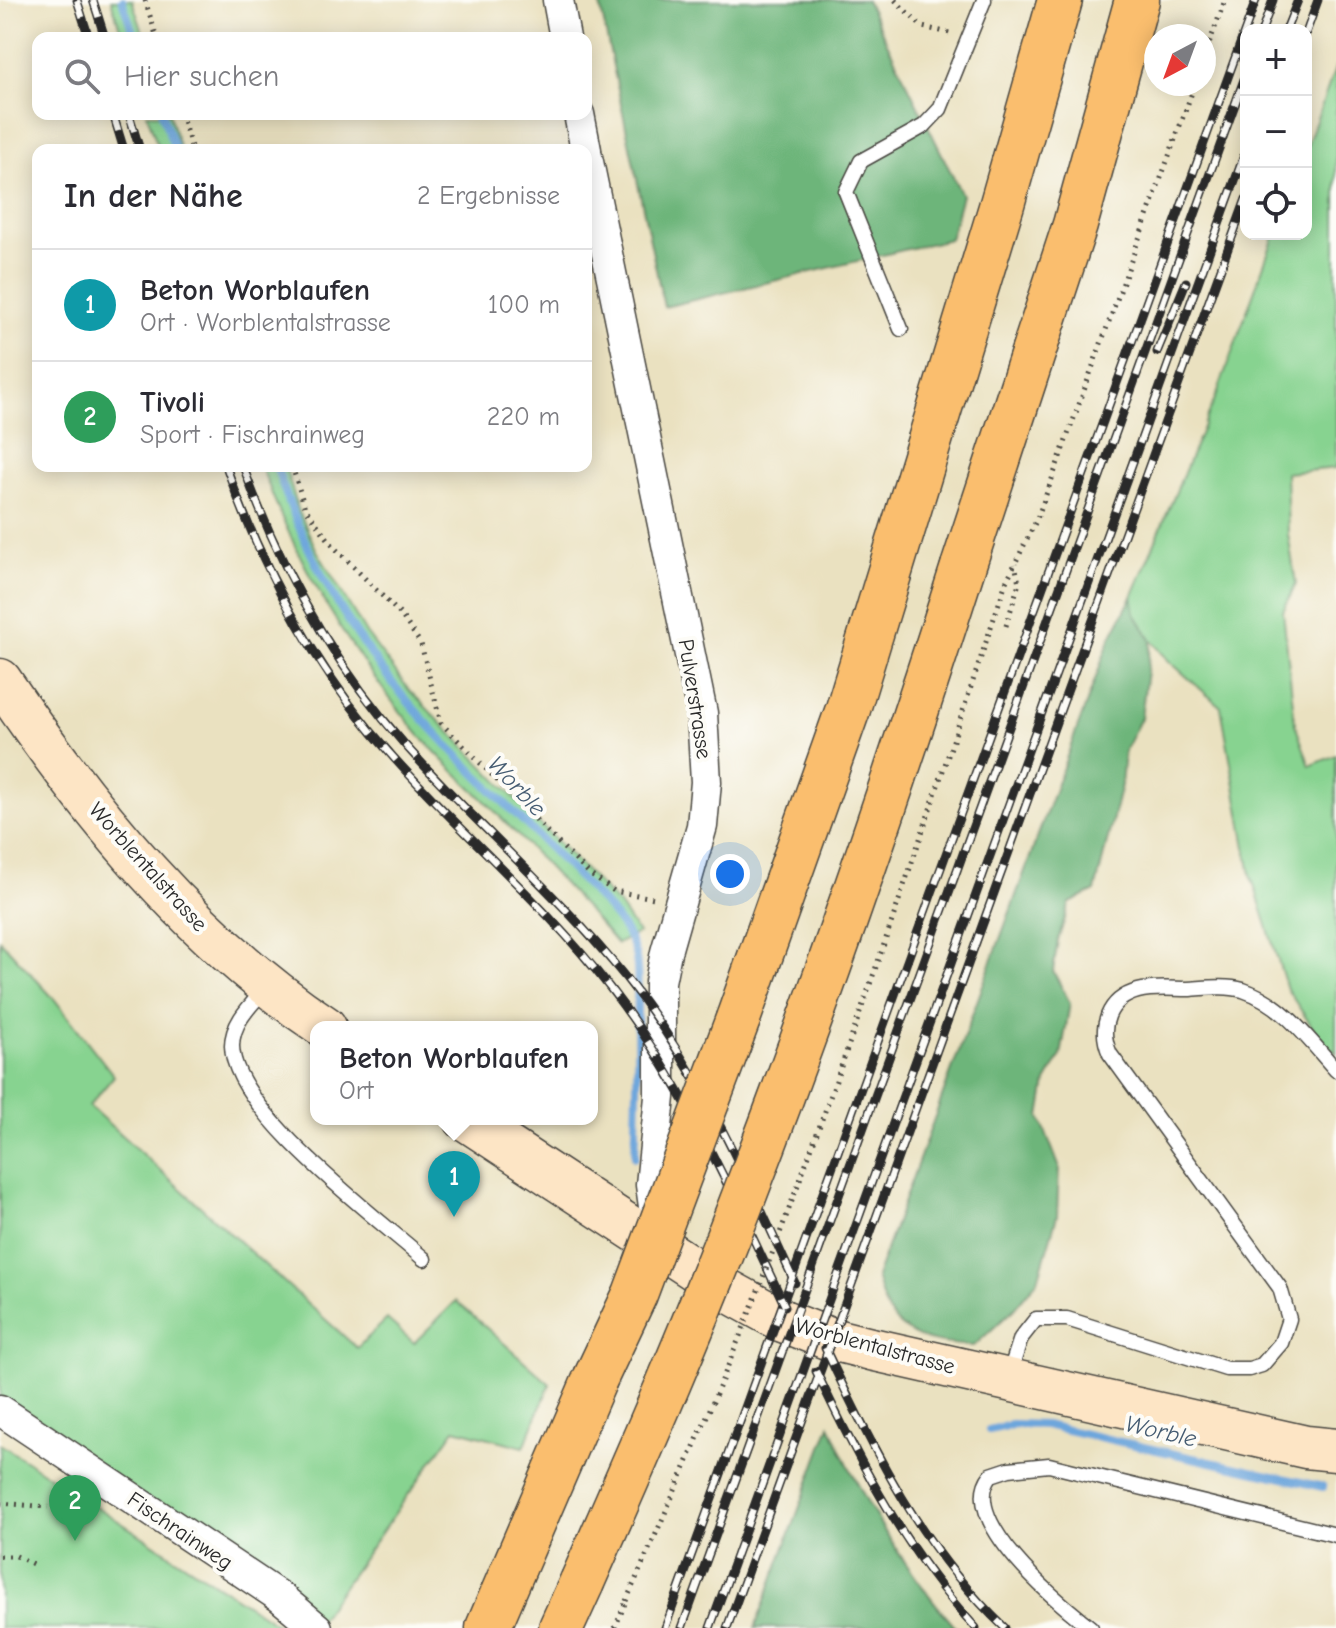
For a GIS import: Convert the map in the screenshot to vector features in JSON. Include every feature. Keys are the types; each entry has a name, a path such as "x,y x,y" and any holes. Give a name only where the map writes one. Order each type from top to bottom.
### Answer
{"highway":[{"path":"488,1628 635,1294 684,1168 848,709 1002,204 1060,0"},
{"path":"561,1628 693,1323 756,1165 912,729 1075,225 1137,0"}],"main road":[{"name":"Worblentalstrasse","path":"0,680 69,778 172,898 268,986 317,1021"},
{"name":"Worblentalstrasse","path":"474,1125 723,1288 783,1321 827,1338 1306,1447 1336,1450"}],"street":[{"path":"558,0 564,32"},
{"name":"Pulverstrasse","path":"580,120 585,144"},
{"name":"Pulverstrasse","path":"592,218 702,713 706,782 702,826 660,982 660,1097 651,1185 660,1249"},
{"name":"Fischrainweg","path":"0,1410 280,1597 315,1628"}],"lane":[{"path":"901,329 846,192 861,161 924,126 940,109 984,0"},
{"path":"268,986 243,1015 235,1030 232,1047 239,1071 276,1126 424,1259"},
{"path":"1007,1379 1021,1338 1036,1319 1067,1319 1226,1369 1249,1369 1262,1365 1281,1343 1289,1319 1280,1288 1110,1054 1103,1039 1104,1028 1118,1003 1141,990 1224,987 1243,990 1285,1015 1336,1070"},
{"path":"1091,1628 1028,1572 992,1527 987,1516 984,1490 991,1475 1009,1469 1049,1465 1336,1535"}],"path":[{"path":"145,0 155,32"},
{"path":"895,0 922,27 971,36"},
{"path":"1216,25 1225,0"},
{"path":"615,1628 712,1404 790,1205 900,898 1006,582 1052,479 1191,96"},
{"path":"183,120 190,144"},
{"path":"294,472 305,508 335,548 401,615 421,644 441,723 589,874 614,891 682,901"},
{"path":"1006,626 1019,583 1014,564"},
{"path":"0,1503 48,1507"},
{"path":"0,1556 16,1556 33,1564"}],"green space":[{"path":"111,0 132,0 143,32 121,32"},
{"path":"599,0 866,0 962,195 950,239 664,307"},
{"path":"1336,66 1336,468 1286,473 1288,534 1296,584 1283,611 1295,724 1310,766 1336,755 1336,1053 1330,1047 1326,1048 1287,989 1251,875 1221,707 1168,660 1151,640 1135,614 1132,597 1217,394 1273,240 1312,240 1312,132"},
{"path":"149,120 171,120 178,144 157,144"},
{"path":"263,472 287,472 299,512 316,549 366,633 410,691 619,905 638,933 617,944 417,732 369,670 327,606 275,503"},
{"path":"1132,597 1135,614 1151,640 1141,718 1124,752 1121,785 1095,891 1070,903 1058,940 1053,971 1070,1003 1061,1056 1046,1082 1040,1117 1059,1166 1057,1216 1038,1280 1013,1310 974,1346 927,1340 897,1323 883,1300 876,1277 1110,639"},
{"path":"0,940 55,1000 114,1076 89,1106 357,1348 387,1319 414,1343 456,1301 550,1384 524,1447 455,1429 314,1627 0,1410"},
{"path":"830,1425 855,1479 901,1557 956,1628 755,1628"},
{"path":"0,1444 283,1628 0,1628"}],"waterway":[{"name":"Worble","path":"122,0 133,32"},
{"name":"Worble","path":"164,120 173,144"},
{"name":"Worble","path":"278,472 316,565 371,655 435,732 600,900 627,933 637,971 635,1157"},
{"name":"Worble","path":"989,1430 1016,1424 1045,1425 1323,1487"}],"railway":[{"path":"77,0 87,32"},
{"path":"93,0 103,32"},
{"path":"665,1628 1256,0"},
{"path":"1264,24 1273,0"},
{"path":"1288,24 1298,0"},
{"path":"1309,24 1318,0"},
{"path":"682,1628 1240,91"},
{"path":"115,120 122,144"},
{"path":"131,120 138,144"},
{"path":"710,1628 1240,167"},
{"path":"727,1628 1240,216"},
{"path":"1157,352 1186,282"},
{"path":"228,472 257,545 295,621 341,692 394,758 585,957 637,1025 685,1102 785,1306"},
{"path":"245,472 292,578 332,649 355,682 406,746 600,947 652,1013 720,1125 795,1283"},
{"path":"825,1348 881,1461 924,1532 975,1598 1005,1628"},
{"path":"816,1371 886,1506 928,1569 976,1628"}],"place":[{"name":"Beton Worblaufen","path":"454,1217"},
{"name":"Tivoli","path":"75,1541"}]}
